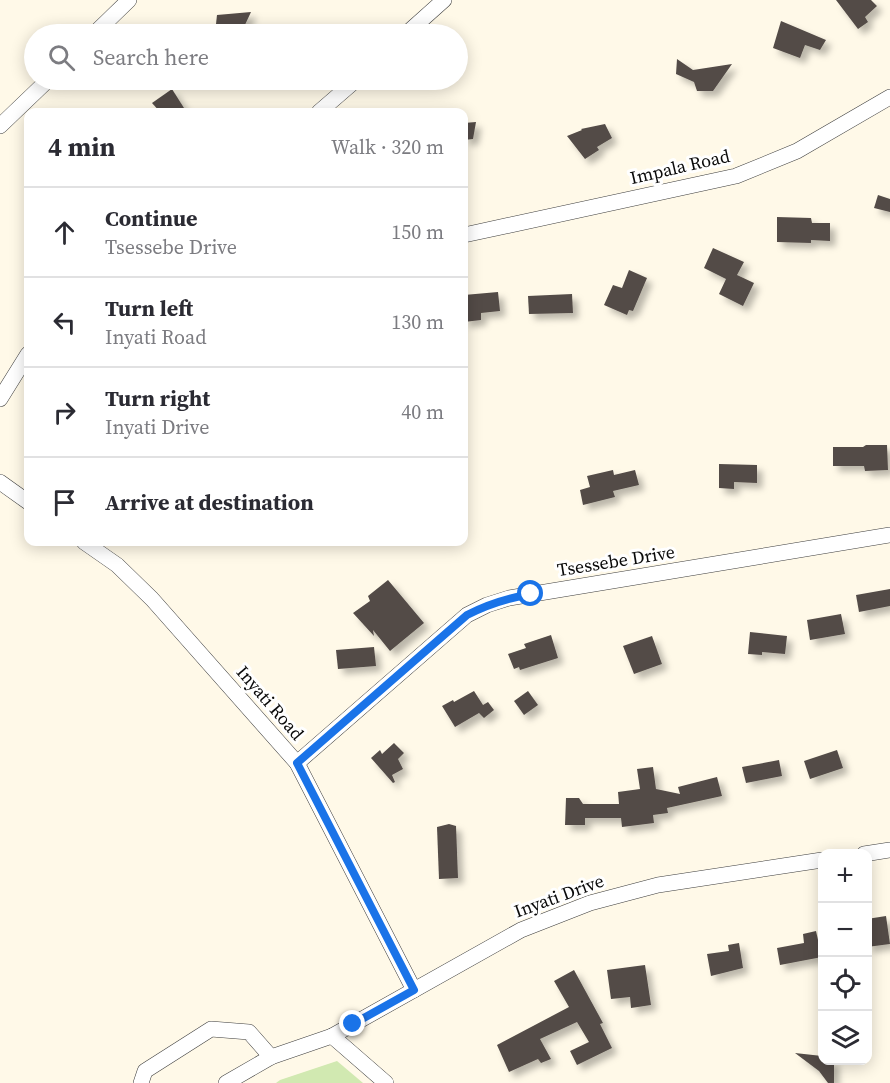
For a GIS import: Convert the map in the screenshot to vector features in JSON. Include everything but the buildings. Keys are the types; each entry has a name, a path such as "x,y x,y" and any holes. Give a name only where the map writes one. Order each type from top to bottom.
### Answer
{"street":[{"path":"104,24 129,0"},
{"path":"417,24 444,0"},
{"path":"0,126 38,90"},
{"path":"324,108 344,90"},
{"name":"Impala Road","path":"468,235 736,176 797,151 890,97"},
{"path":"0,399 24,360"},
{"path":"0,482 24,499"},
{"name":"Tsessebe Drive","path":"297,763 467,615 487,605 509,598 890,535"},
{"name":"Inyati Road","path":"90,546 117,566 152,598 297,763 414,990"},
{"path":"872,853 890,850"},
{"name":"Inyati Drive","path":"230,1082 271,1057 332,1036 521,930 590,903 657,885 818,861"},
{"path":"141,1083 145,1071 211,1029 249,1032 271,1057"},
{"path":"332,1036 386,1083"}],"green space":[{"path":"337,1061 363,1083 276,1083 280,1080"}],"route":[{"path":"353,1024 414,990 297,763 467,615 487,605 531,594"}]}
